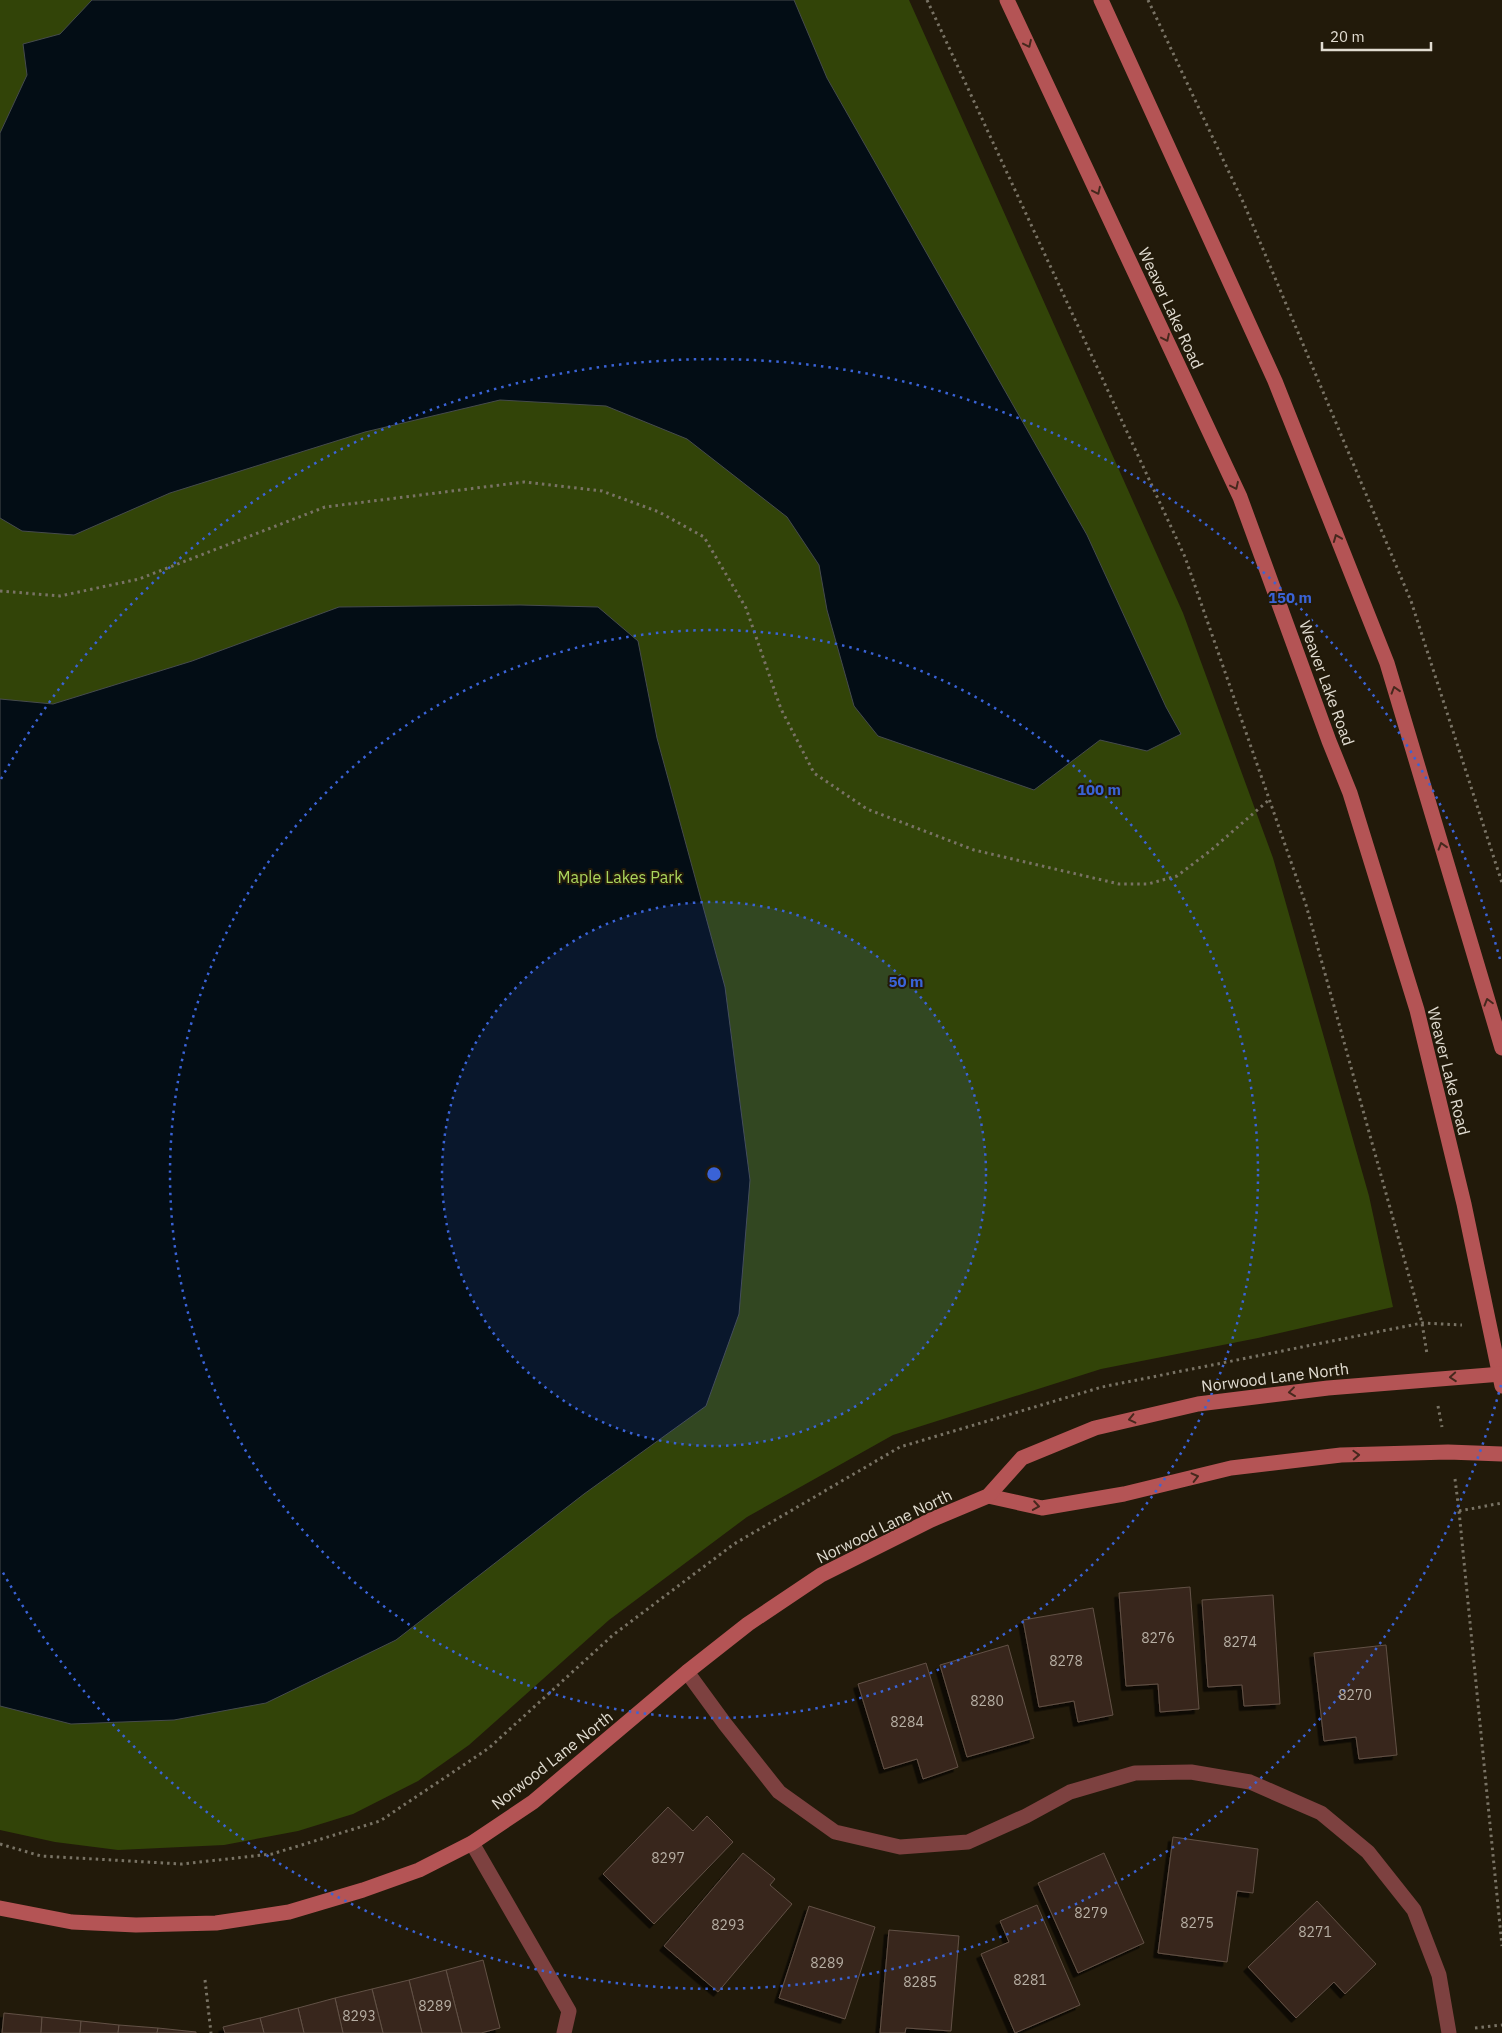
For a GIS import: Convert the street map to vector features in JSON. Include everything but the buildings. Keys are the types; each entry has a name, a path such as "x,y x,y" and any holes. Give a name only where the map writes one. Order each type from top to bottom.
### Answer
{"main road":[{"name":"Weaver Lake Road","path":"1007,0 1240,497 1325,732 1350,793 1417,1010 1464,1204 1501,1378"},
{"path":"1101,0 1276,381 1386,663 1502,1048"},
{"name":"Norwood Lane North","path":"0,1908 72,1922 136,1925 216,1923 289,1912 363,1890 419,1870 472,1843 533,1802 687,1672 748,1624 821,1575 931,1520 988,1496 1022,1458 1095,1428 1198,1404 1328,1388 1431,1379 1501,1378"},
{"path":"988,1496 1042,1508 1124,1494 1231,1468 1341,1455 1448,1452 1502,1454"}],"street":[{"path":"687,1672 779,1792 835,1832 900,1848 968,1842 1026,1816 1070,1792 1135,1773 1191,1772 1250,1782 1321,1813 1368,1852 1414,1910 1439,1975 1449,2033"},
{"path":"472,1843 569,2011 564,2033"}],"path":[{"path":"927,0 1185,557 1306,905 1422,1324 1431,1379 1457,1489 1502,1946"},
{"path":"1148,0 1244,204 1411,601 1502,883"},
{"path":"0,591 60,596 139,579 324,507 524,482 602,491 659,512 704,537 746,608 781,709 814,772 867,810 974,850 1118,884 1148,884 1177,876 1210,851 1270,799"},
{"path":"0,1844 41,1856 182,1864 272,1854 380,1821 489,1748 613,1635 734,1544 900,1448 1102,1387 1422,1324"},
{"path":"1459,1511 1502,1503"},
{"path":"205,1980 211,2033"}],"green space":[{"name":"Maple Lakes Park","path":"0,0 909,0 1183,613 1273,858 1369,1196 1393,1307 1258,1338 1101,1369 893,1435 747,1517 609,1620 469,1745 418,1781 353,1814 298,1831 224,1845 118,1850 55,1842 0,1830"}],"shaded area":[{"path":"92,0 794,0 827,78 1087,535 1166,707 1181,734 1147,751 1100,740 1034,790 878,736 854,706 827,610 819,565 787,517 687,439 606,406 500,400 365,432 170,493 74,535 22,531 0,518 0,133 27,75 23,44 60,34"},
{"path":"520,605 598,607 638,641 657,738 725,987 750,1180 739,1314 706,1406 584,1494 396,1640 266,1703 174,1720 71,1724 0,1706 0,699 53,704 192,661 339,607"}]}
